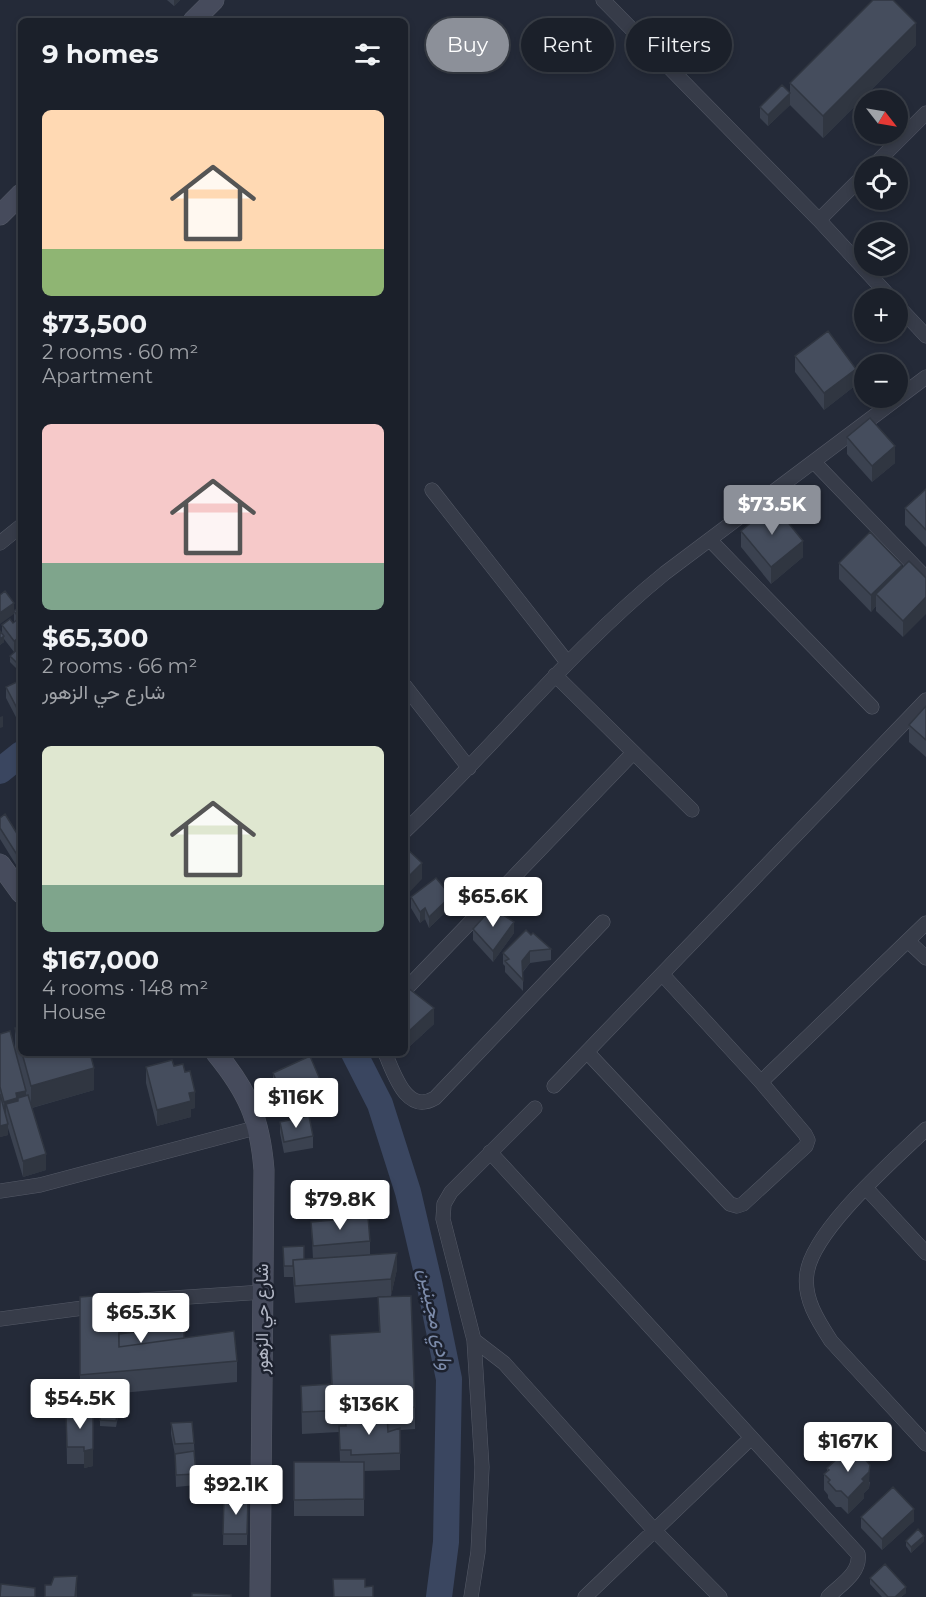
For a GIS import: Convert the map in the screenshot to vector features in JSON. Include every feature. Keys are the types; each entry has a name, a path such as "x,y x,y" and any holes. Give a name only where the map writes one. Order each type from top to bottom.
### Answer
{"street":[{"path":"196,18 214,0"},
{"path":"603,0 819,220 882,288"},
{"path":"883,156 926,113"},
{"path":"819,220 854,185"},
{"path":"0,215 18,197"},
{"path":"908,317 926,336"},
{"path":"408,828 469,768 567,662 627,604 926,377"},
{"path":"814,462 926,578"},
{"path":"432,490 567,662"},
{"path":"0,543 18,528"},
{"path":"710,540 872,707"},
{"path":"555,675 692,810"},
{"path":"408,692 469,768"},
{"path":"554,1086 926,700"},
{"path":"408,987 633,753"},
{"path":"0,864 18,888"},
{"path":"386,1056 402,1089 409,1097 419,1103 435,1098 603,922"},
{"path":"761,1082 926,923"},
{"path":"908,940 926,958"},
{"path":"587,1052 730,1204 737,1206 743,1204 806,1146 808,1140 761,1082 662,974"},
{"name":"شارع حي الزهور","path":"218,1056 247,1098 259,1127 264,1170 260,1597"},
{"path":"471,1597 478,1552 482,1467 474,1340 442,1219 444,1204 451,1192 535,1108"},
{"path":"0,1191 40,1185 259,1127"},
{"path":"926,1129 866,1188 828,1230 807,1271 811,1306 831,1341 926,1444"},
{"path":"490,1152 858,1554 859,1561 856,1570 828,1597"},
{"path":"866,1188 926,1253"},
{"path":"0,1319 143,1300 262,1292"},
{"path":"474,1340 504,1363 654,1530 720,1597"},
{"path":"585,1597 751,1438"}],"building":[{"path":"873,0 893,0 916,23 823,116 790,83"},
{"path":"782,85 790,93 768,115 760,107"},
{"path":"828,331 854,366 854,370 824,393 795,356"},
{"path":"870,418 895,446 872,466 847,437"},
{"path":"926,489 926,530 905,508"},
{"path":"773,504 803,541 771,567 741,531"},
{"path":"870,532 902,565 871,595 839,563"},
{"path":"909,561 926,578 926,597 903,621 876,594"},
{"path":"5,591 14,603 0,613 0,595"},
{"path":"10,619 13,623 18,619 18,640 14,641 2,625"},
{"path":"17,650 18,651 16,662 10,656"},
{"path":"18,681 18,710 6,687"},
{"path":"926,706 926,740 909,725"},
{"path":"5,814 18,835 18,856 0,828 0,818"},
{"path":"408,850 422,863 408,877"},
{"path":"436,878 451,896 429,917 425,908 420,912 411,897"},
{"path":"492,908 514,922 493,951 473,929"},
{"path":"526,930 531,935 533,933 551,949 530,951 522,961 523,980 505,961 509,959 503,953"},
{"path":"408,988 434,1008 408,1030"},
{"path":"10,1031 26,1091 16,1093 17,1098 4,1102 0,1087 0,1034"},
{"path":"23,1056 91,1056 94,1068 31,1086"},
{"path":"310,1056 321,1082 284,1099 273,1073"},
{"path":"172,1060 174,1066 183,1064 185,1072 190,1071 195,1092 189,1093 191,1101 157,1110 146,1067"},
{"path":"0,1094 8,1124 0,1126"},
{"path":"28,1095 46,1154 23,1161 6,1104"},
{"path":"309,1116 313,1136 284,1142 280,1122"},
{"path":"368,1217 370,1241 313,1246 311,1222"},
{"path":"304,1246 304,1259 293,1260 293,1266 284,1266 283,1247"},
{"path":"397,1253 391,1279 295,1286 293,1260"},
{"path":"118,1294 119,1347 234,1331 237,1361 80,1375 80,1297"},
{"path":"411,1296 415,1407 302,1412 301,1386 332,1384 330,1335 380,1332 378,1297"},
{"path":"184,1326 184,1338 119,1347 119,1334"},
{"path":"93,1410 93,1449 84,1451 84,1447 67,1447 66,1413"},
{"path":"102,1410 118,1411 116,1421 100,1420"},
{"path":"387,1414 388,1432 400,1428 400,1453 351,1455 351,1450 340,1450 339,1426 346,1426 345,1416"},
{"path":"192,1422 194,1443 175,1444 171,1423"},
{"path":"856,1449 870,1465 869,1472 848,1498 841,1491 836,1491 824,1474 829,1470 827,1468 845,1452 848,1456"},
{"path":"194,1451 196,1474 176,1475 175,1454"},
{"path":"294,1462 364,1462 364,1499 294,1500"},
{"path":"893,1487 914,1509 882,1539 861,1517"},
{"path":"224,1498 248,1498 247,1534 223,1534"},
{"path":"918,1529 924,1536 911,1547 906,1541"},
{"path":"885,1564 906,1587 895,1597 888,1597 870,1578"},
{"path":"77,1576 75,1597 45,1597 45,1585 51,1585 54,1577"},
{"path":"333,1579 365,1579 365,1587 373,1586 373,1597 334,1597"},
{"path":"1,1584 35,1588 35,1597 0,1597"},
{"path":"192,1593 231,1595 231,1597 192,1597"}],"waterway":[{"name":"وادي مجينين","path":"0,771 18,756"},
{"name":"وادي مجينين","path":"356,1056 380,1104 408,1192 449,1379 446,1542 439,1597"}]}
